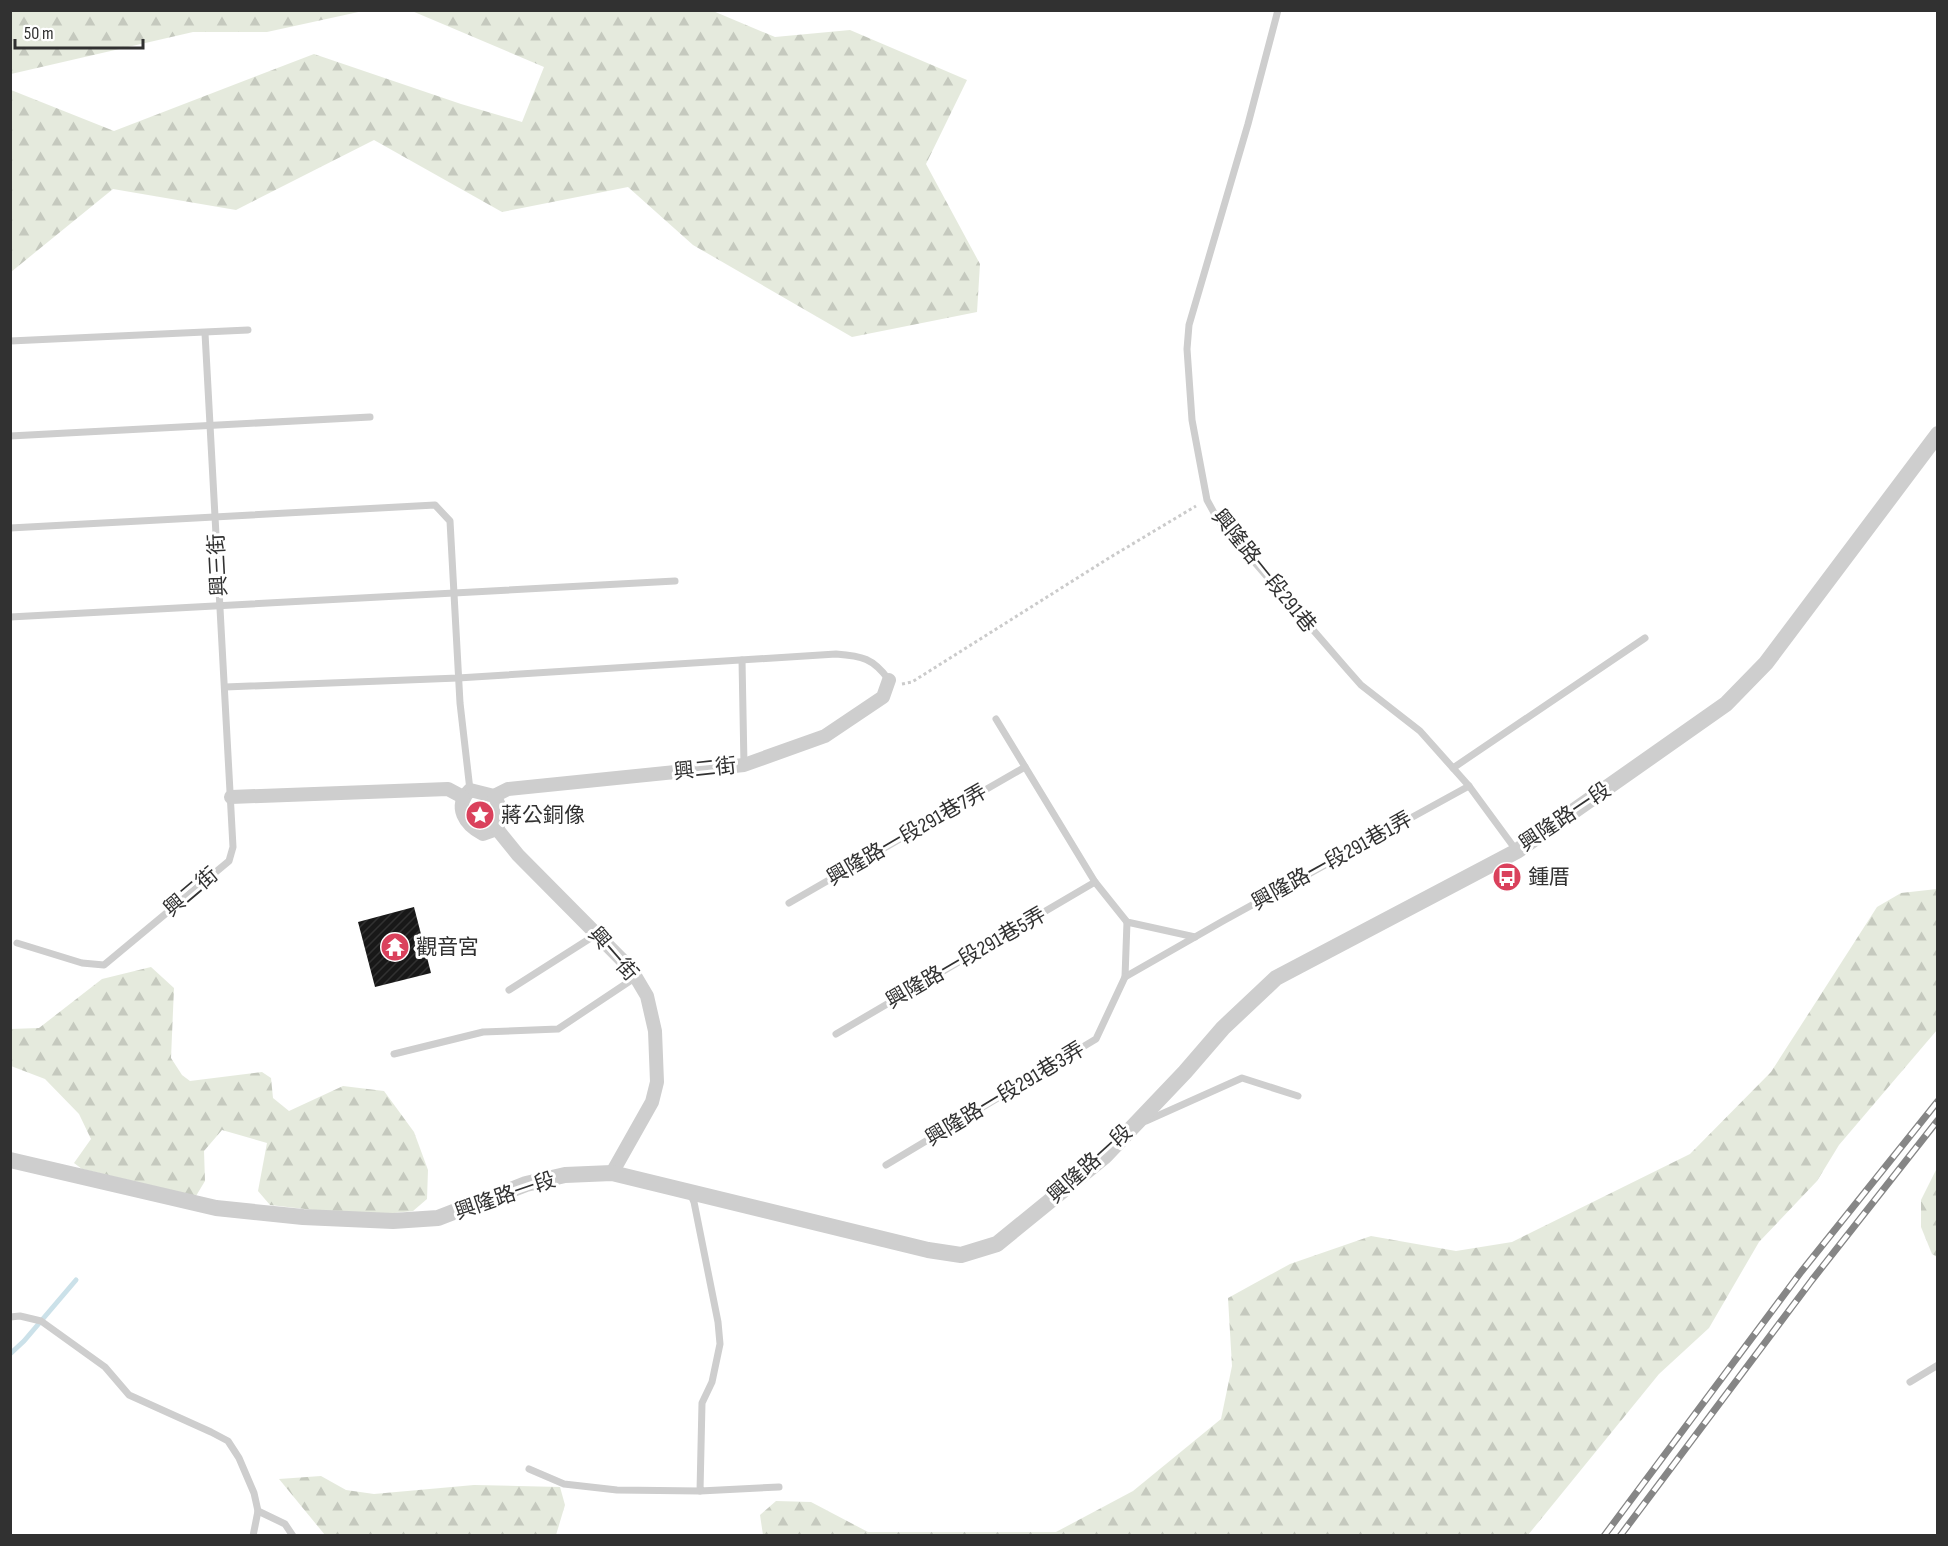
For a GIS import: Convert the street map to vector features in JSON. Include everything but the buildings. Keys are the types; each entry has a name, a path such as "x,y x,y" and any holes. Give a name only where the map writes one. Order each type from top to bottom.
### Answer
{"street":[{"name":"興隆路一段","path":"10,1160 216,1208 303,1217 393,1221 438,1218 536,1182 565,1175 612,1173 928,1250 961,1255 997,1244 1104,1156 1185,1072 1223,1028 1276,978 1517,850 1726,704 1766,663 1938,434"},
{"name":"興二街","path":"494,796 508,789 744,765 825,736 883,697 887,684"},
{"path":"231,797 448,789 467,794 494,796 501,807 497,829 483,834 471,828 464,815 467,794"},
{"name":"興一街","path":"497,829 518,855 632,969 647,996 655,1031 657,1082 652,1102 612,1173"}],"lane":[{"name":"興隆路一段291巷","path":"1278,10 1248,124 1189,326 1187,349 1192,420 1207,500 1218,520 1361,685 1420,731 1469,786 1517,850"},
{"path":"10,341 248,330"},
{"name":"興三街","path":"205,333 231,797"},
{"path":"10,436 370,417"},
{"path":"10,528 435,505 450,521 467,794"},
{"path":"10,617 675,581"},
{"path":"1453,768 1645,638"},
{"path":"225,687 458,678 836,654 860,656 879,665 887,684"},
{"path":"742,660 744,765"},
{"path":"996,719 1095,882 1127,922 1195,937"},
{"name":"興隆路一段291巷7弄","path":"789,903 1025,767"},
{"name":"興隆路一段291巷1弄","path":"1125,977 1469,786"},
{"name":"興二街","path":"17,943 82,963 104,965 229,861 233,847 231,797"},
{"name":"興隆路一段291巷5弄","path":"836,1034 1095,882"},
{"path":"1125,977 1127,922"},
{"path":"509,990 597,934"},
{"path":"394,1054 483,1032 558,1029 636,977"},
{"name":"興隆路一段291巷3弄","path":"886,1165 1096,1039 1125,977"},
{"path":"1132,1127 1242,1078 1298,1096"},
{"path":"690,1193 694,1202 718,1322 720,1344 712,1382 702,1403 700,1491"},
{"path":"10,1317 20,1316 44,1323 105,1367 129,1395 228,1441 239,1458 254,1492 258,1511 253,1536"},
{"path":"1910,1382 1938,1365"},
{"path":"528,1469 564,1484 617,1490 700,1491 779,1487"},
{"path":"258,1511 285,1524 294,1536"}],"path":[{"path":"887,684 912,682 1109,558 1207,500"}],"green space":[{"path":"10,11 363,11 267,32 193,32 11,74"},
{"path":"412,11 713,11 775,37 850,30 967,80 926,164 980,264 977,312 852,337 693,245 628,187 502,212 374,140 236,210 113,189 11,272 11,90 114,131 314,54 461,104 522,122 544,67"},
{"path":"1937,889 1937,1030 1839,1145 1817,1181 1759,1242 1709,1328 1659,1374 1528,1535 763,1535 760,1515 776,1501 811,1502 868,1532 1056,1532 1133,1491 1221,1419 1232,1366 1228,1298 1290,1264 1371,1236 1456,1251 1512,1242 1690,1154 1771,1072 1877,907 1901,893"},
{"path":"151,967 174,988 171,1058 182,1075 190,1081 262,1072 271,1078 273,1098 289,1111 343,1086 384,1091 414,1132 428,1170 427,1199 413,1211 366,1216 270,1205 258,1191 267,1143 222,1130 204,1151 205,1181 196,1196 82,1169 74,1163 91,1139 79,1114 45,1079 11,1066 10,1029 39,1028 102,979"},
{"path":"1937,1168 1938,1257 1932,1254 1921,1227 1921,1200"},
{"path":"321,1476 346,1490 374,1494 474,1485 560,1487 565,1505 556,1535 325,1535 279,1479"}],"waterway":[{"path":"10,1354 76,1280"}],"railway":[{"path":"1604,1536 1801,1272 1938,1101"},
{"path":"1620,1536 1812,1280 1938,1120"}],"place":[{"name":"蔣公銅像","path":"480,815"},
{"name":"鍾厝","path":"1507,877"},
{"name":"觀音宮","path":"395,947"}]}
